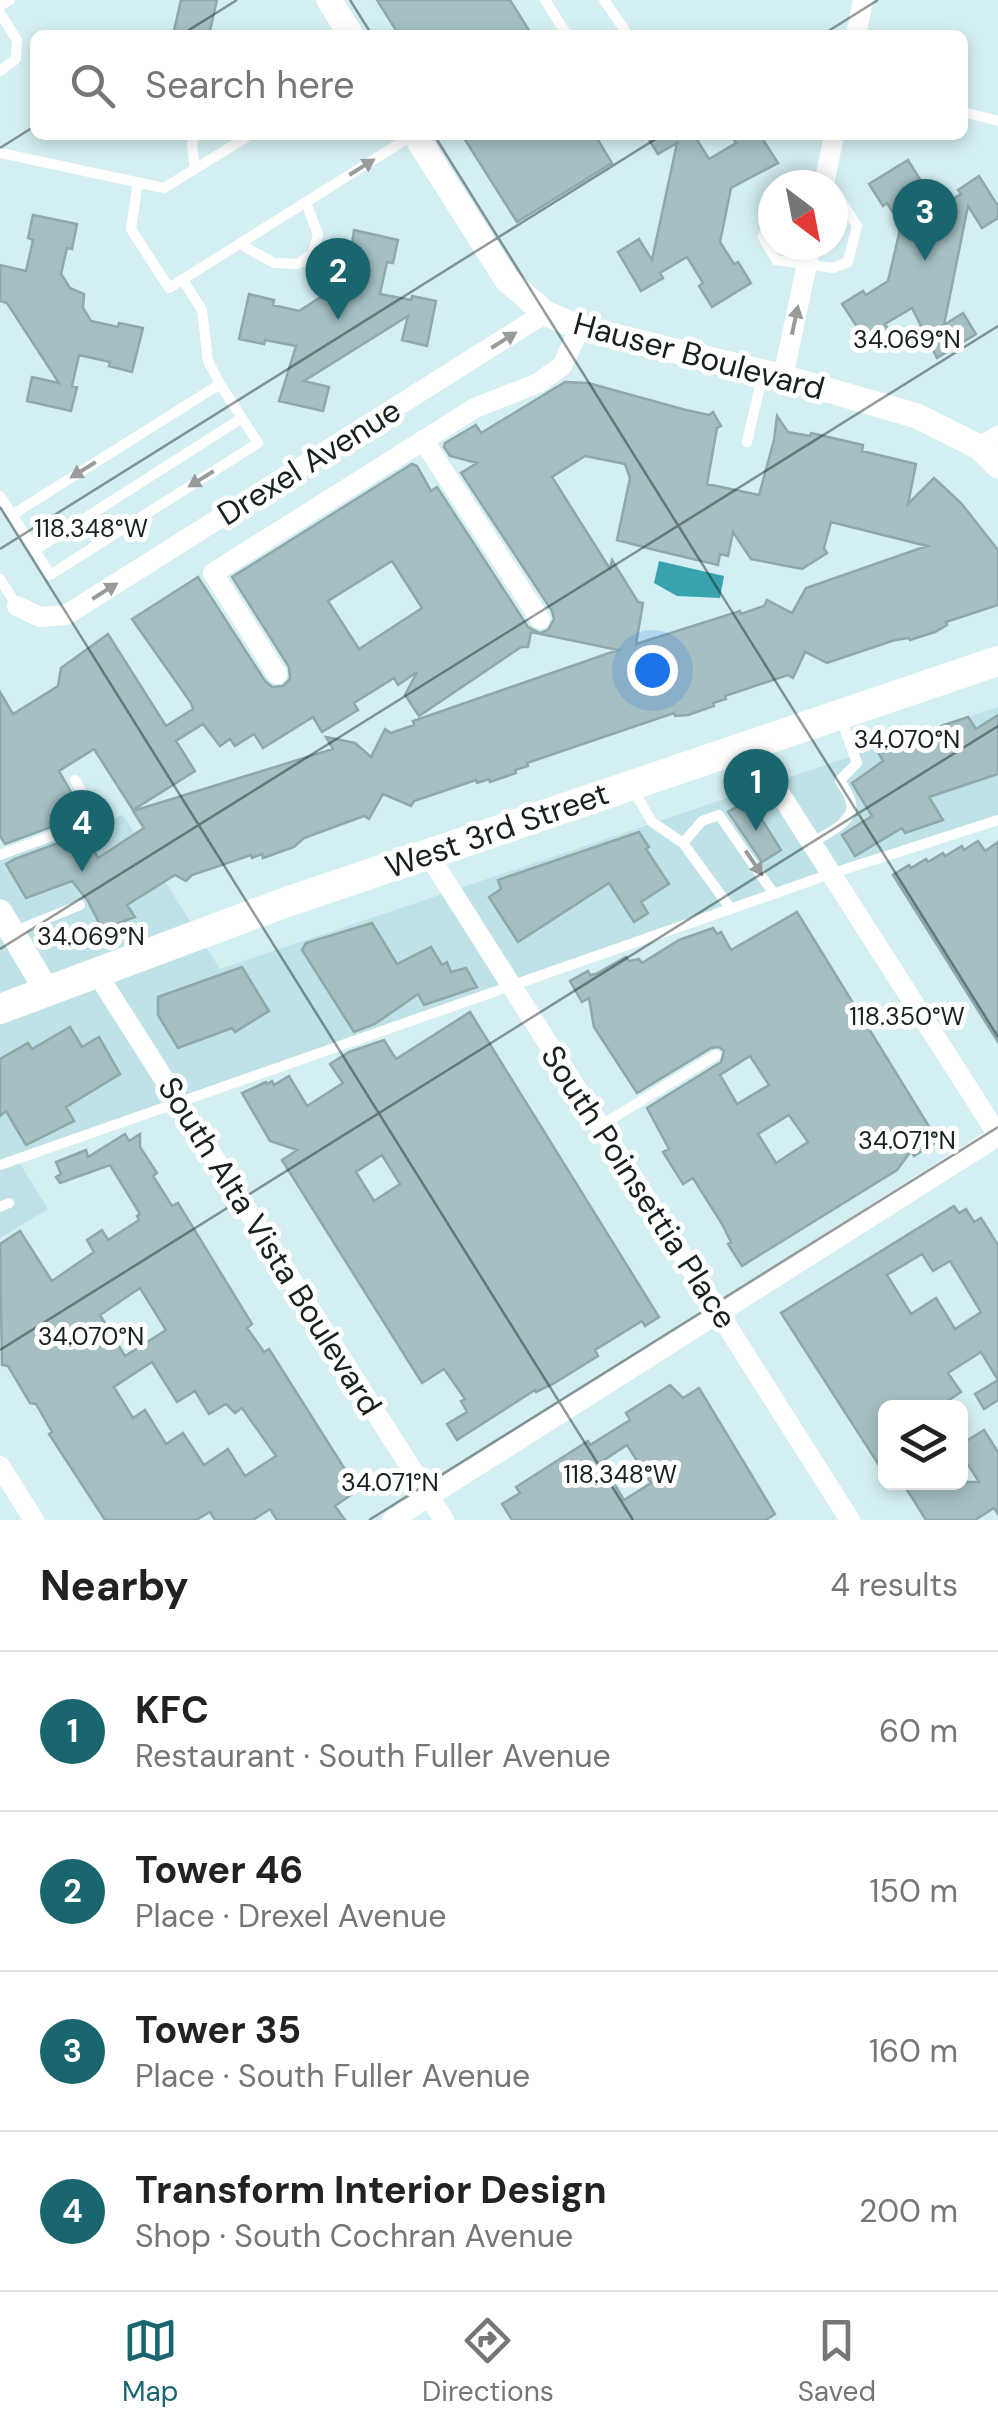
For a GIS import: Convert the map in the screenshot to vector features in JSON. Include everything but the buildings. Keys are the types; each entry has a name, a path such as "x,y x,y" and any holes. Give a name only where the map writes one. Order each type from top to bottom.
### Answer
{"main road":[{"name":"West 3rd Street","path":"0,1008 428,854 998,661"}],"street":[{"path":"329,0 348,30"},
{"path":"857,30 863,0"},
{"name":"Hauser Boulevard","path":"417,140 507,280 545,313 580,328 773,375 917,416 989,442 998,466"},
{"path":"827,170 833,140"},
{"path":"773,375 807,260"},
{"name":"Drexel Avenue","path":"17,606 40,617 66,615 545,313"},
{"path":"276,674 213,574 474,408 538,383 562,366 580,328"},
{"path":"424,440 540,619"},
{"path":"392,1520 998,1136 749,745"},
{"name":"South Poinsettia Place","path":"428,854 850,1520"},
{"path":"6,922 48,991"},
{"name":"South Alta Vista Boulevard","path":"96,972 444,1520"},
{"path":"0,1466 34,1520"}],"lane":[{"path":"0,72 16,60 17,40 0,10 10,0"},
{"path":"546,0 564,30"},
{"path":"604,0 623,30"},
{"path":"968,113 998,120"},
{"path":"193,140 195,169"},
{"path":"0,152 164,188 242,140"},
{"path":"138,182 130,229 170,288 406,140"},
{"path":"240,244 274,263 298,264 312,254 318,235 308,201"},
{"path":"819,260 833,268 848,262 858,226 848,211"},
{"path":"0,496 50,574 258,443 208,362 202,310 183,280"},
{"path":"747,442 773,375"},
{"path":"12,515 220,384"},
{"path":"35,550 242,418"},
{"path":"0,579 17,606"},
{"path":"810,844 846,820 851,812 852,804 840,780 857,763 840,715"},
{"path":"0,855 87,822 91,809 74,780"},
{"path":"630,785 652,822 684,843 732,909"},
{"path":"684,843 702,821 720,815 774,894"},
{"path":"0,1165 830,874 998,820"},
{"path":"6,922 80,905"},
{"path":"599,1127 716,1055"}],"shaded area":[{"path":"998,707 998,816 19,1162 48,1209 0,1238 0,860 123,815 220,969"}],"water":[{"path":"659,561 724,576 720,598 677,596 654,583"}],"place":[{"name":"Tower 35","path":"925,261"},
{"name":"Tower 46","path":"338,320"},
{"name":"KFC","path":"756,831"},
{"name":"Transform Interior Design","path":"82,872"}]}
